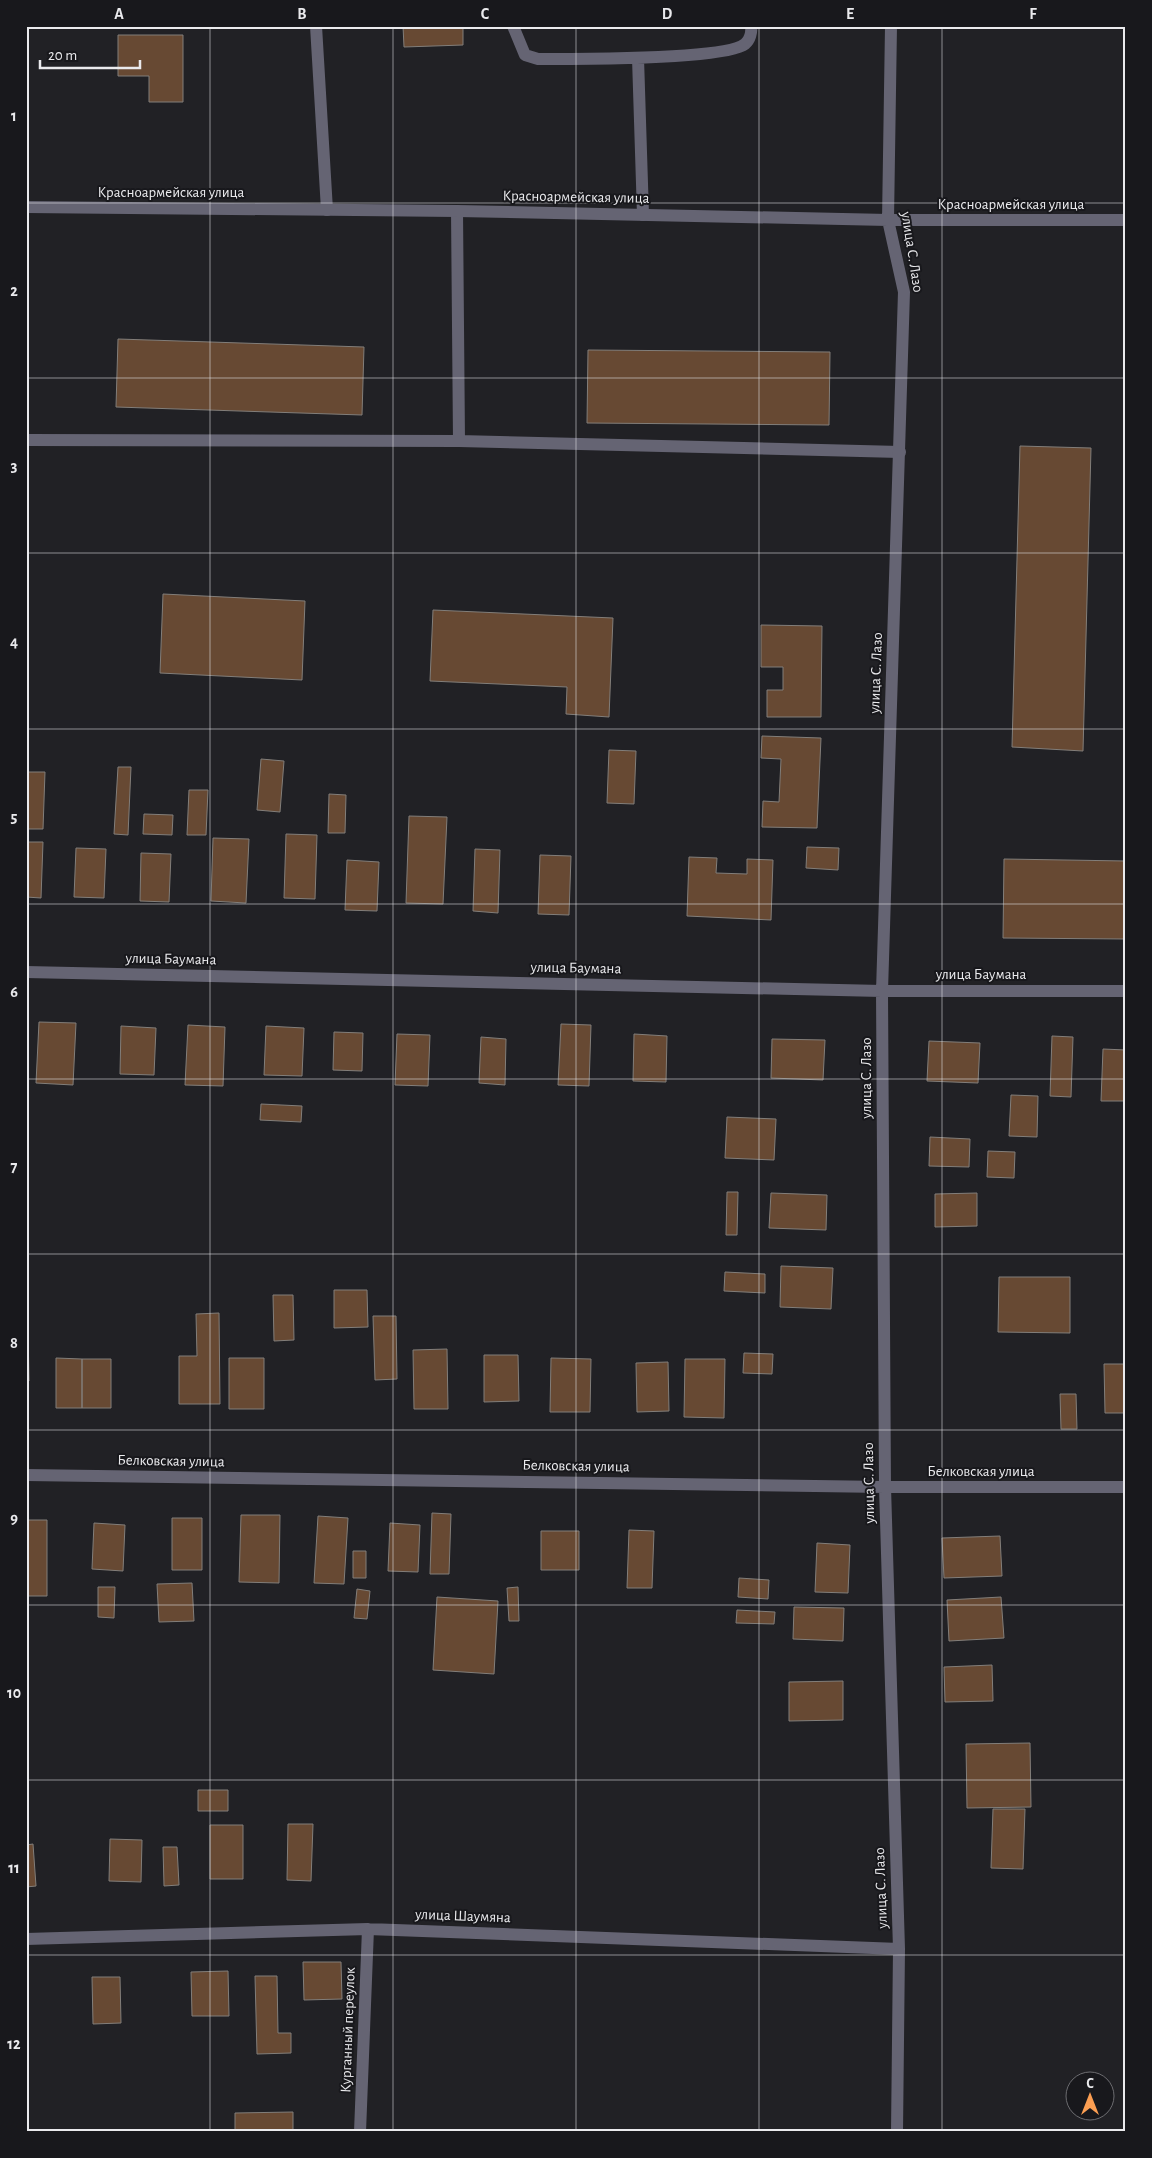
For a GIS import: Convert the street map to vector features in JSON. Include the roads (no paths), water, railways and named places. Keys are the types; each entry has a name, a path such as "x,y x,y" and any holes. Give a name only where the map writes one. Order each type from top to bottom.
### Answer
{"street":[{"path":"316,26 327,210"},
{"path":"513,26 525,55 538,59 638,58 728,51 745,44 752,33 751,26"},
{"name":"улица С. Лазо","path":"891,26 888,220 904,292 882,991 885,1487 899,1949 897,2132"},
{"path":"638,58 643,214"},
{"name":"Красноармейская улица","path":"26,207 457,211 888,220 1126,220"},
{"path":"457,211 459,441"},
{"path":"26,440 459,441 900,452"},
{"name":"улица Баумана","path":"26,972 882,991 1126,991"},
{"name":"Белковская улица","path":"26,1475 885,1487 1126,1487"},
{"name":"улица Шаумяна","path":"26,1939 368,1929 899,1949"},
{"name":"Курганный переулок","path":"360,2132 368,1929"}]}
